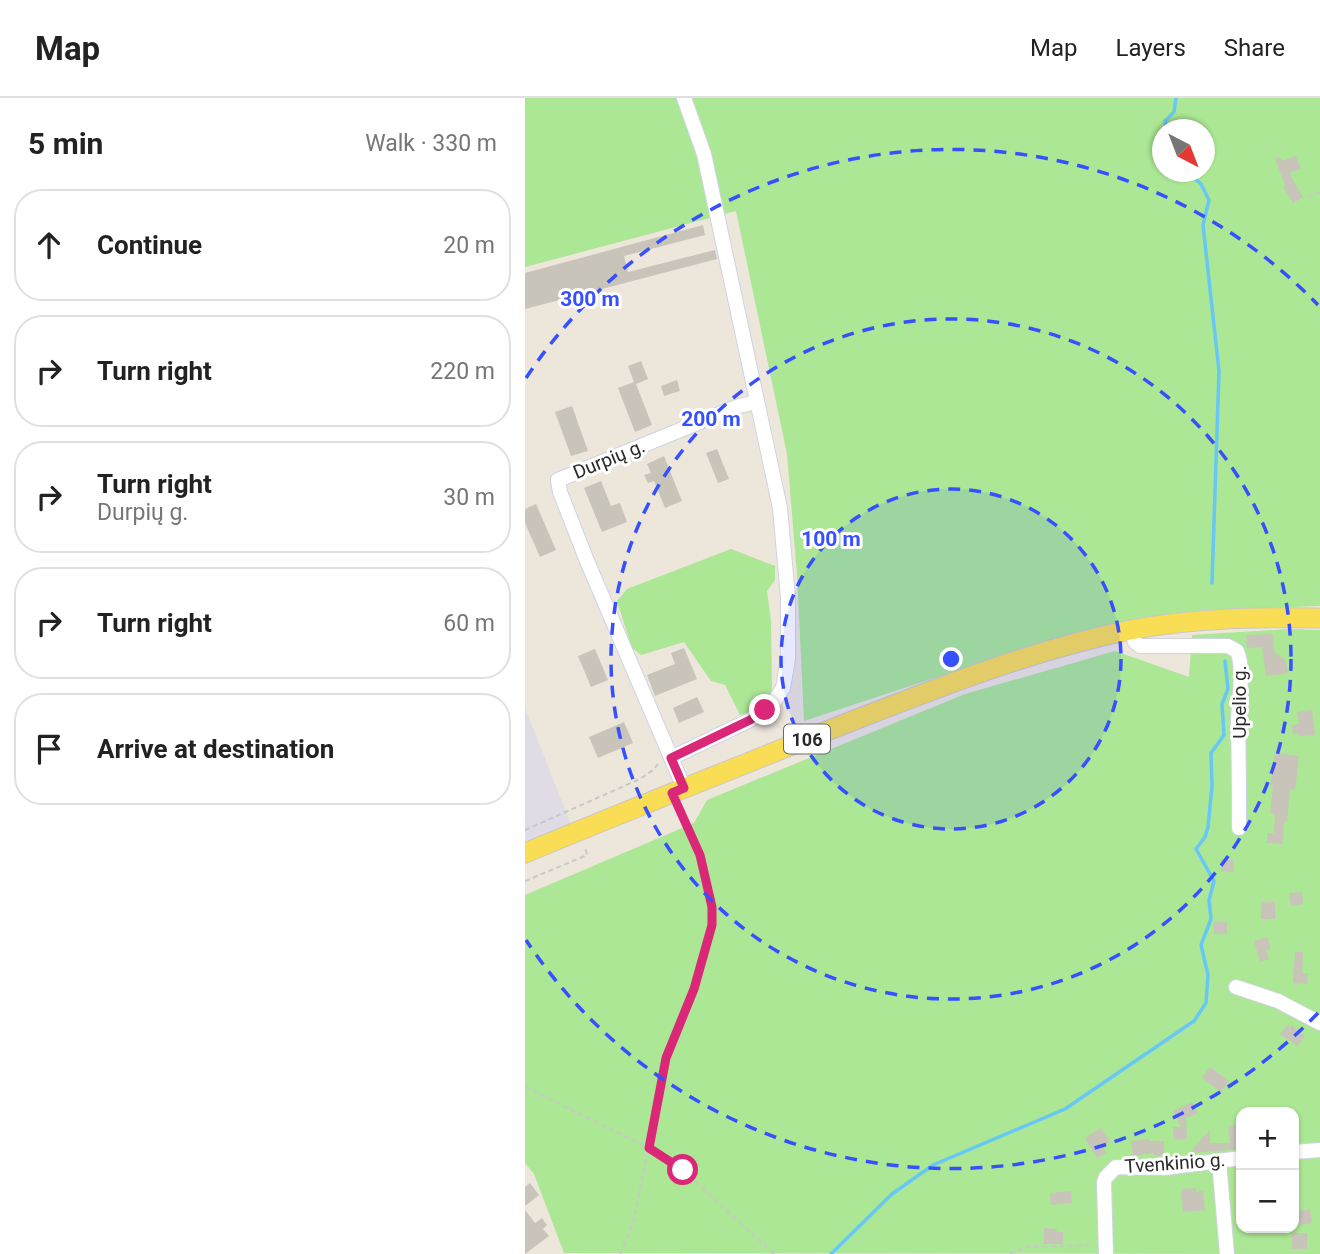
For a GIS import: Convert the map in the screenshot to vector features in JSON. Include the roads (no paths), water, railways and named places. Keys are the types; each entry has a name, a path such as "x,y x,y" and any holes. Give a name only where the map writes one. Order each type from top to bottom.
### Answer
{"main road":[{"name":"106","path":"525,853 913,697 997,667 1131,630 1206,620 1320,618"}],"street":[{"path":"670,754 750,720 765,710 783,688 787,674 785,543 780,508 703,154 684,98"},
{"name":"Durpių g.","path":"678,790 670,754 599,590 558,480 739,406 757,402"},
{"name":"Upelio g.","path":"1131,630 1135,642 1140,646 1228,646 1237,651 1240,666 1239,828"},
{"path":"1236,987 1278,1001 1320,1023"},
{"path":"1299,1152 1320,1150"},
{"name":"Tvenkinio g.","path":"1106,1249 1104,1182 1116,1167 1165,1168 1236,1159"},
{"path":"1219,1161 1227,1254"}],"waterway":[{"path":"1167,119 1174,112 1176,98"},
{"path":"1199,182 1209,200 1203,225 1219,371 1212,583"},
{"path":"831,1254 892,1194 933,1165 1065,1109 1194,1021 1206,1003 1208,975 1201,945 1211,919 1209,900 1214,881 1196,849 1205,837 1208,827 1212,786 1211,753 1224,735 1222,704 1228,689 1225,661"}]}
